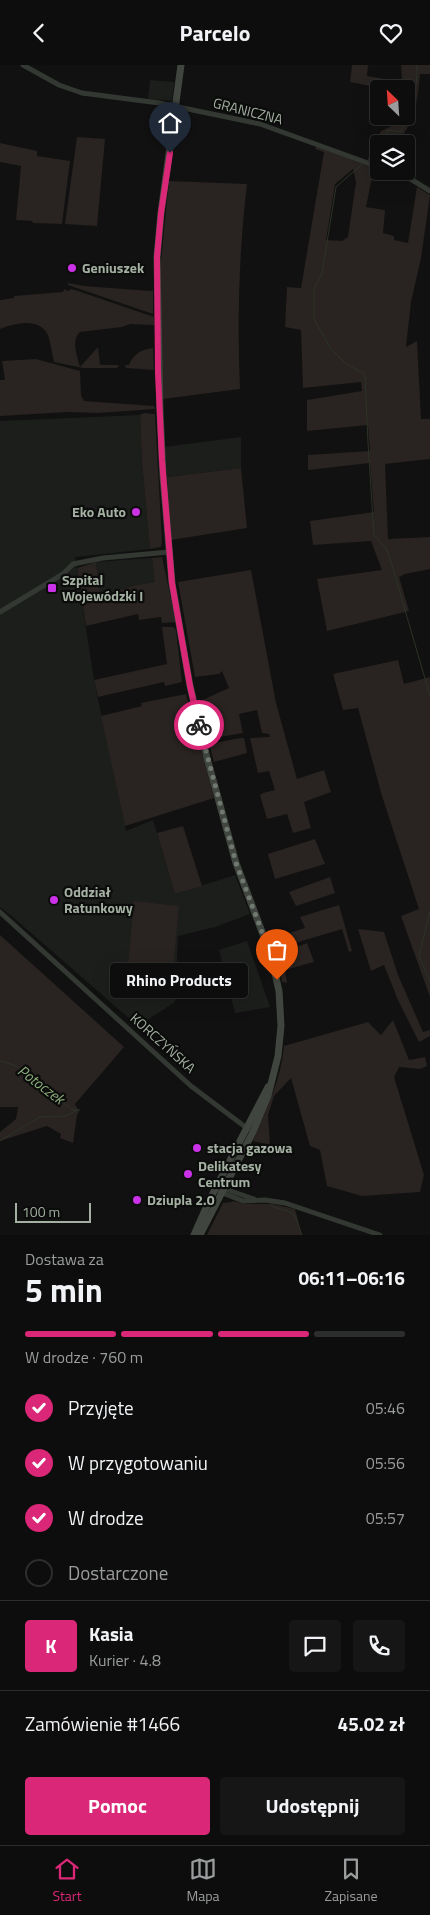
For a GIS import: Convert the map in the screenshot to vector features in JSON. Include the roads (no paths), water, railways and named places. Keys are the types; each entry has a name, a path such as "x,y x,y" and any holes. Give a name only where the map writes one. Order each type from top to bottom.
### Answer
{"main road":[{"path":"181,65 157,257 160,411 172,583 190,686 207,758 236,863 267,945 279,991 281,1025 278,1056 273,1075 223,1191 200,1235"},
{"path":"194,1235 216,1188 250,1130"}],"street":[{"name":"GRANICZNA","path":"23,65 59,85 82,93 176,106 260,124 370,164"},
{"path":"412,180 430,191"},
{"path":"0,612 64,574 74,564 103,558 169,552"},
{"name":"KORCZYŃSKA","path":"0,913 191,1085 250,1130"},
{"path":"216,1188 243,1201 256,1200 285,1203 380,1235"}],"waterway":[{"path":"386,135 388,130 401,132 413,100 417,65"},
{"path":"361,165 336,187 322,273 314,289 314,319 331,349 346,364 365,374 374,535 385,547 389,555 430,696"},
{"path":"430,911 419,956 430,981"},
{"name":"Potoczek","path":"1,1061 16,1066 73,1110 80,1110"},
{"path":"0,1141 40,1117 65,1116 78,1110"},
{"name":"Potoczek","path":"271,1206 293,1214 302,1235"}],"place":[{"name":"Geniuszek","path":"72,268"},
{"name":"Eko Auto","path":"136,512"},
{"name":"Szpital Wojewódzki I","path":"52,588"},
{"name":"Oddział Ratunkowy","path":"54,900"},
{"name":"Rhino Products","path":"277,980"},
{"name":"stacja gazowa","path":"197,1148"},
{"name":"Delikatesy Centrum","path":"188,1174"},
{"name":"Dziupla 2.0","path":"137,1200"}]}
